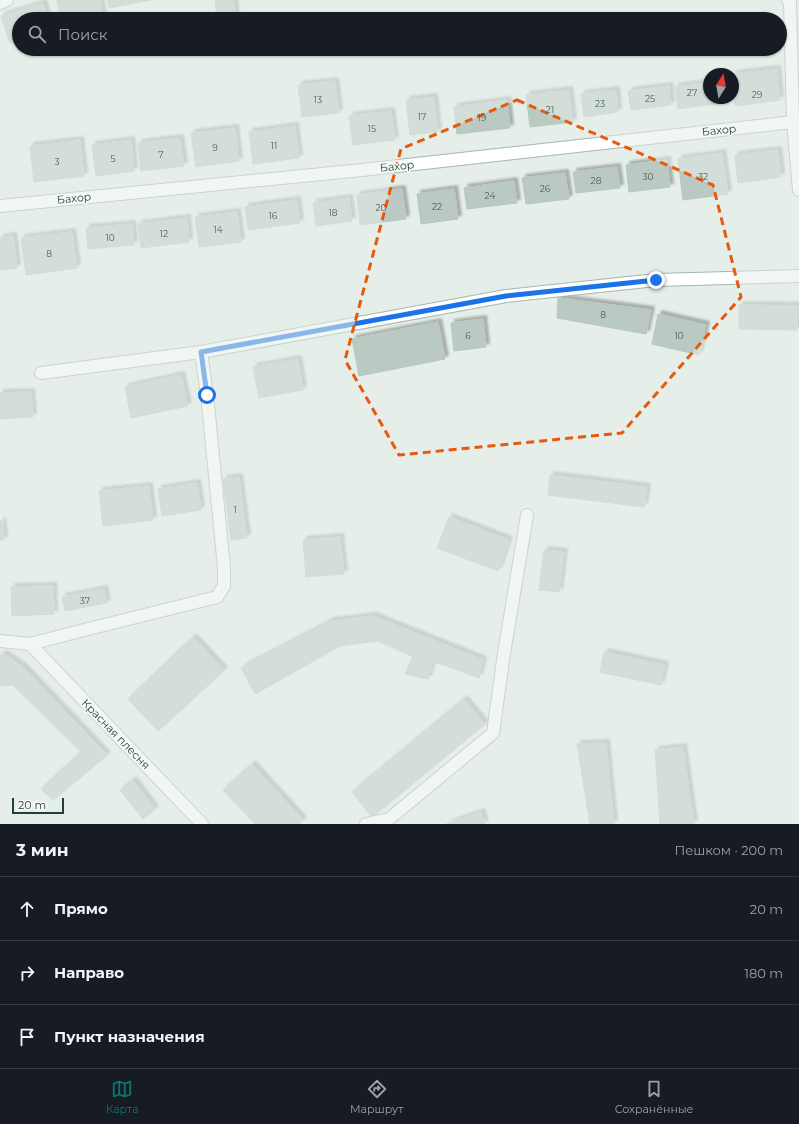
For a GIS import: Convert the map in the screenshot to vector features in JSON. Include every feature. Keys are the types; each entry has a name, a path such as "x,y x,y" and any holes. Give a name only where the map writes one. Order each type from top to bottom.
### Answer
{"street":[{"path":"0,3 7,0"},
{"path":"792,2 793,122 799,190"},
{"name":"Бахор","path":"0,206 362,170 793,122"},
{"path":"41,373 201,352 506,296 656,280 799,276"},
{"path":"0,641 30,644 217,597 224,586 224,567 207,395 201,352"},
{"path":"366,824 389,819 493,732 505,645 527,515"},
{"name":"Красная плесня","path":"30,644 202,824"}],"highlighted area":[{"path":"517,100 713,185 741,297 622,433 399,455 345,360 401,149"}],"building":[{"path":"57,0 100,0 102,12 59,12"},
{"path":"108,0 151,0 109,8"},
{"path":"215,0 234,0 235,12 216,12"},
{"path":"43,3 46,12 14,12"},
{"path":"12,13 12,42 10,43 1,16"},
{"path":"777,69 780,100 735,106 735,104 739,104 739,73"},
{"path":"335,81 339,113 302,117 298,85"},
{"path":"703,83 703,104 714,104 678,109 675,87"},
{"path":"669,86 671,105 631,110 628,91"},
{"path":"569,90 573,122 530,127 526,95"},
{"path":"616,90 618,112 584,117 581,94"},
{"path":"434,97 438,132 410,135 406,100"},
{"path":"507,100 510,128 457,134 454,107"},
{"path":"391,111 395,140 353,145 349,116"},
{"path":"295,126 299,158 253,164 249,132"},
{"path":"235,128 239,161 196,167 191,133"},
{"path":"180,138 184,166 141,171 138,143"},
{"path":"80,140 84,176 34,182 30,146"},
{"path":"131,140 134,171 96,176 92,145"},
{"path":"778,150 781,177 738,183 735,155"},
{"path":"722,153 728,194 683,200 678,159"},
{"path":"667,160 670,187 629,192 626,165"},
{"path":"617,167 620,188 576,193 573,172"},
{"path":"565,173 569,199 526,204 522,178"},
{"path":"514,181 517,203 467,209 464,188"},
{"path":"402,189 406,219 360,225 357,195"},
{"path":"454,189 458,219 421,224 417,194"},
{"path":"349,198 352,221 316,226 313,203"},
{"path":"297,200 300,223 248,230 245,207"},
{"path":"237,212 241,242 199,247 195,217"},
{"path":"187,218 189,242 141,248 138,224"},
{"path":"132,224 134,245 88,249 86,228"},
{"path":"72,232 77,268 26,275 21,238"},
{"path":"13,236 17,268 0,270 0,238"},
{"path":"558,298 651,310 646,334 557,318"},
{"path":"739,305 798,306 797,330 739,329"},
{"path":"658,314 706,325 699,355 652,344"},
{"path":"483,319 486,347 454,351 451,323"},
{"path":"438,322 445,359 359,376 352,339"},
{"path":"298,359 303,390 259,398 253,367"},
{"path":"181,375 188,406 131,418 125,387"},
{"path":"31,392 33,417 0,419 0,393"},
{"path":"550,475 647,487 644,507 548,495"},
{"path":"239,477 247,538 231,540 223,479"},
{"path":"197,483 201,510 162,516 158,489"},
{"path":"149,486 153,520 103,526 99,491"},
{"path":"449,517 509,540 498,571 437,548"},
{"path":"0,521 2,521 4,540 0,540"},
{"path":"340,537 344,574 306,577 303,540"},
{"path":"544,550 564,552 559,592 539,590"},
{"path":"53,586 54,614 12,616 11,587"},
{"path":"104,589 107,603 65,611 62,597"},
{"path":"373,616 483,660 479,678 433,661 428,679 405,674 413,657 378,641 340,646 255,694 241,668 331,621"},
{"path":"193,637 224,670 158,731 128,699"},
{"path":"604,652 665,665 661,685 600,672"},
{"path":"4,654 23,667 107,755 53,800 41,789 81,752 13,685 0,686 0,655"},
{"path":"464,699 485,724 372,817 352,792"},
{"path":"606,743 614,824 590,824 577,744"},
{"path":"683,747 694,824 660,824 655,750"},
{"path":"252,764 303,820 299,824 255,824 223,790"},
{"path":"133,780 155,809 143,819 120,790"},
{"path":"481,812 485,824 446,824"}],"route":[{"path":"207,395 201,352 506,296 656,280"}]}
